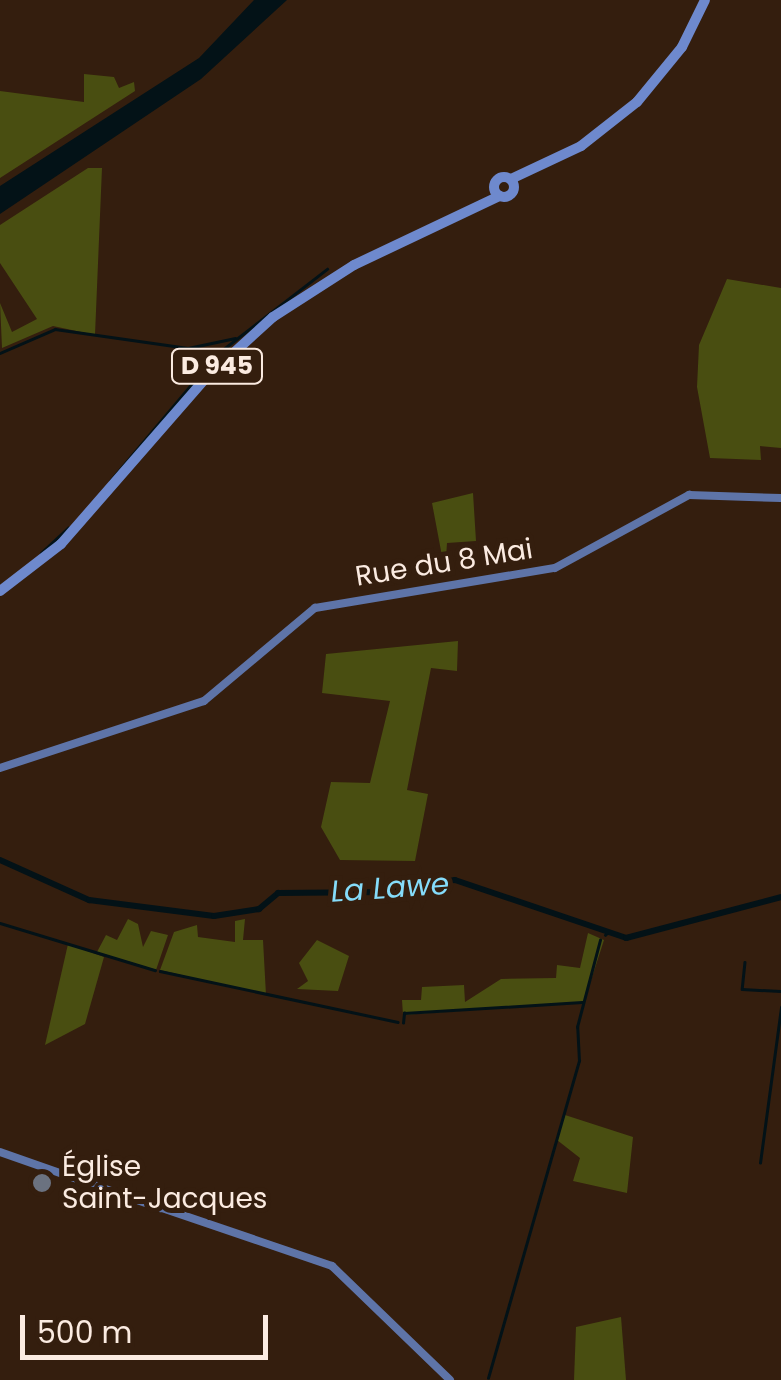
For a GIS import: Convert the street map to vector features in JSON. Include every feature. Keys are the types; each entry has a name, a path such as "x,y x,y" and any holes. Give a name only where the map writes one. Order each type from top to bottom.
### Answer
{"main road":[{"path":"497,191 637,102 682,47 706,0"},
{"path":"497,191 513,183"},
{"name":"D 945","path":"0,591 60,544 204,380 264,324 354,265 497,191"},
{"name":"Rue du 8 Mai","path":"0,768 193,705 241,675 281,630 315,608 554,568 689,495 781,498"},
{"path":"1,1153 313,1258 364,1292 450,1380"}],"green space":[{"path":"84,74 114,77 119,88 134,82 135,91 0,178 0,91 84,102"},
{"path":"88,168 102,168 95,335 53,326 2,348 0,303 12,332 37,319 0,263 0,225"},
{"path":"727,279 781,288 781,448 760,446 761,460 710,458 697,387 699,345"},
{"path":"473,493 476,541 447,543 445,572 432,503"},
{"path":"458,641 457,671 431,668 407,790 428,794 415,861 340,860 321,827 331,782 370,783 390,701 322,693 326,654"},
{"path":"128,919 138,924 143,947 151,931 168,935 156,970 97,952 106,935 117,940"},
{"path":"245,919 243,940 263,940 266,995 160,970 174,932 197,925 198,937 235,942 235,921"},
{"path":"588,933 604,940 584,1002 403,1015 402,1000 421,1000 422,987 464,985 465,1002 501,979 556,978 557,965 580,968"},
{"path":"317,940 349,956 338,991 297,989 308,981 299,963"},
{"path":"68,944 104,957 85,1024 45,1045"},
{"path":"565,1115 633,1137 627,1193 573,1181 580,1158 557,1140"},
{"path":"621,1317 626,1380 574,1380 576,1327"}],"shaded area":[{"path":"254,0 287,0 201,79 0,214 0,186 199,58"}],"waterway":[{"path":"110,481 217,354 327,269"},
{"path":"0,353 55,329 188,348 235,338"},
{"path":"41,553 68,528"},
{"name":"La Lawe","path":"0,860 89,900 214,916 259,909 278,893 385,892 455,880 626,938 781,897"},
{"path":"0,923 155,970"},
{"path":"488,1378 579,1061 577,1027 600,940"},
{"path":"745,962 742,989 781,991"},
{"path":"160,971 398,1022"},
{"path":"403,1023 404,1013 582,1002"},
{"path":"760,1163 781,1007"}],"place":[{"name":"Église Saint-Jacques","path":"42,1183"}]}
